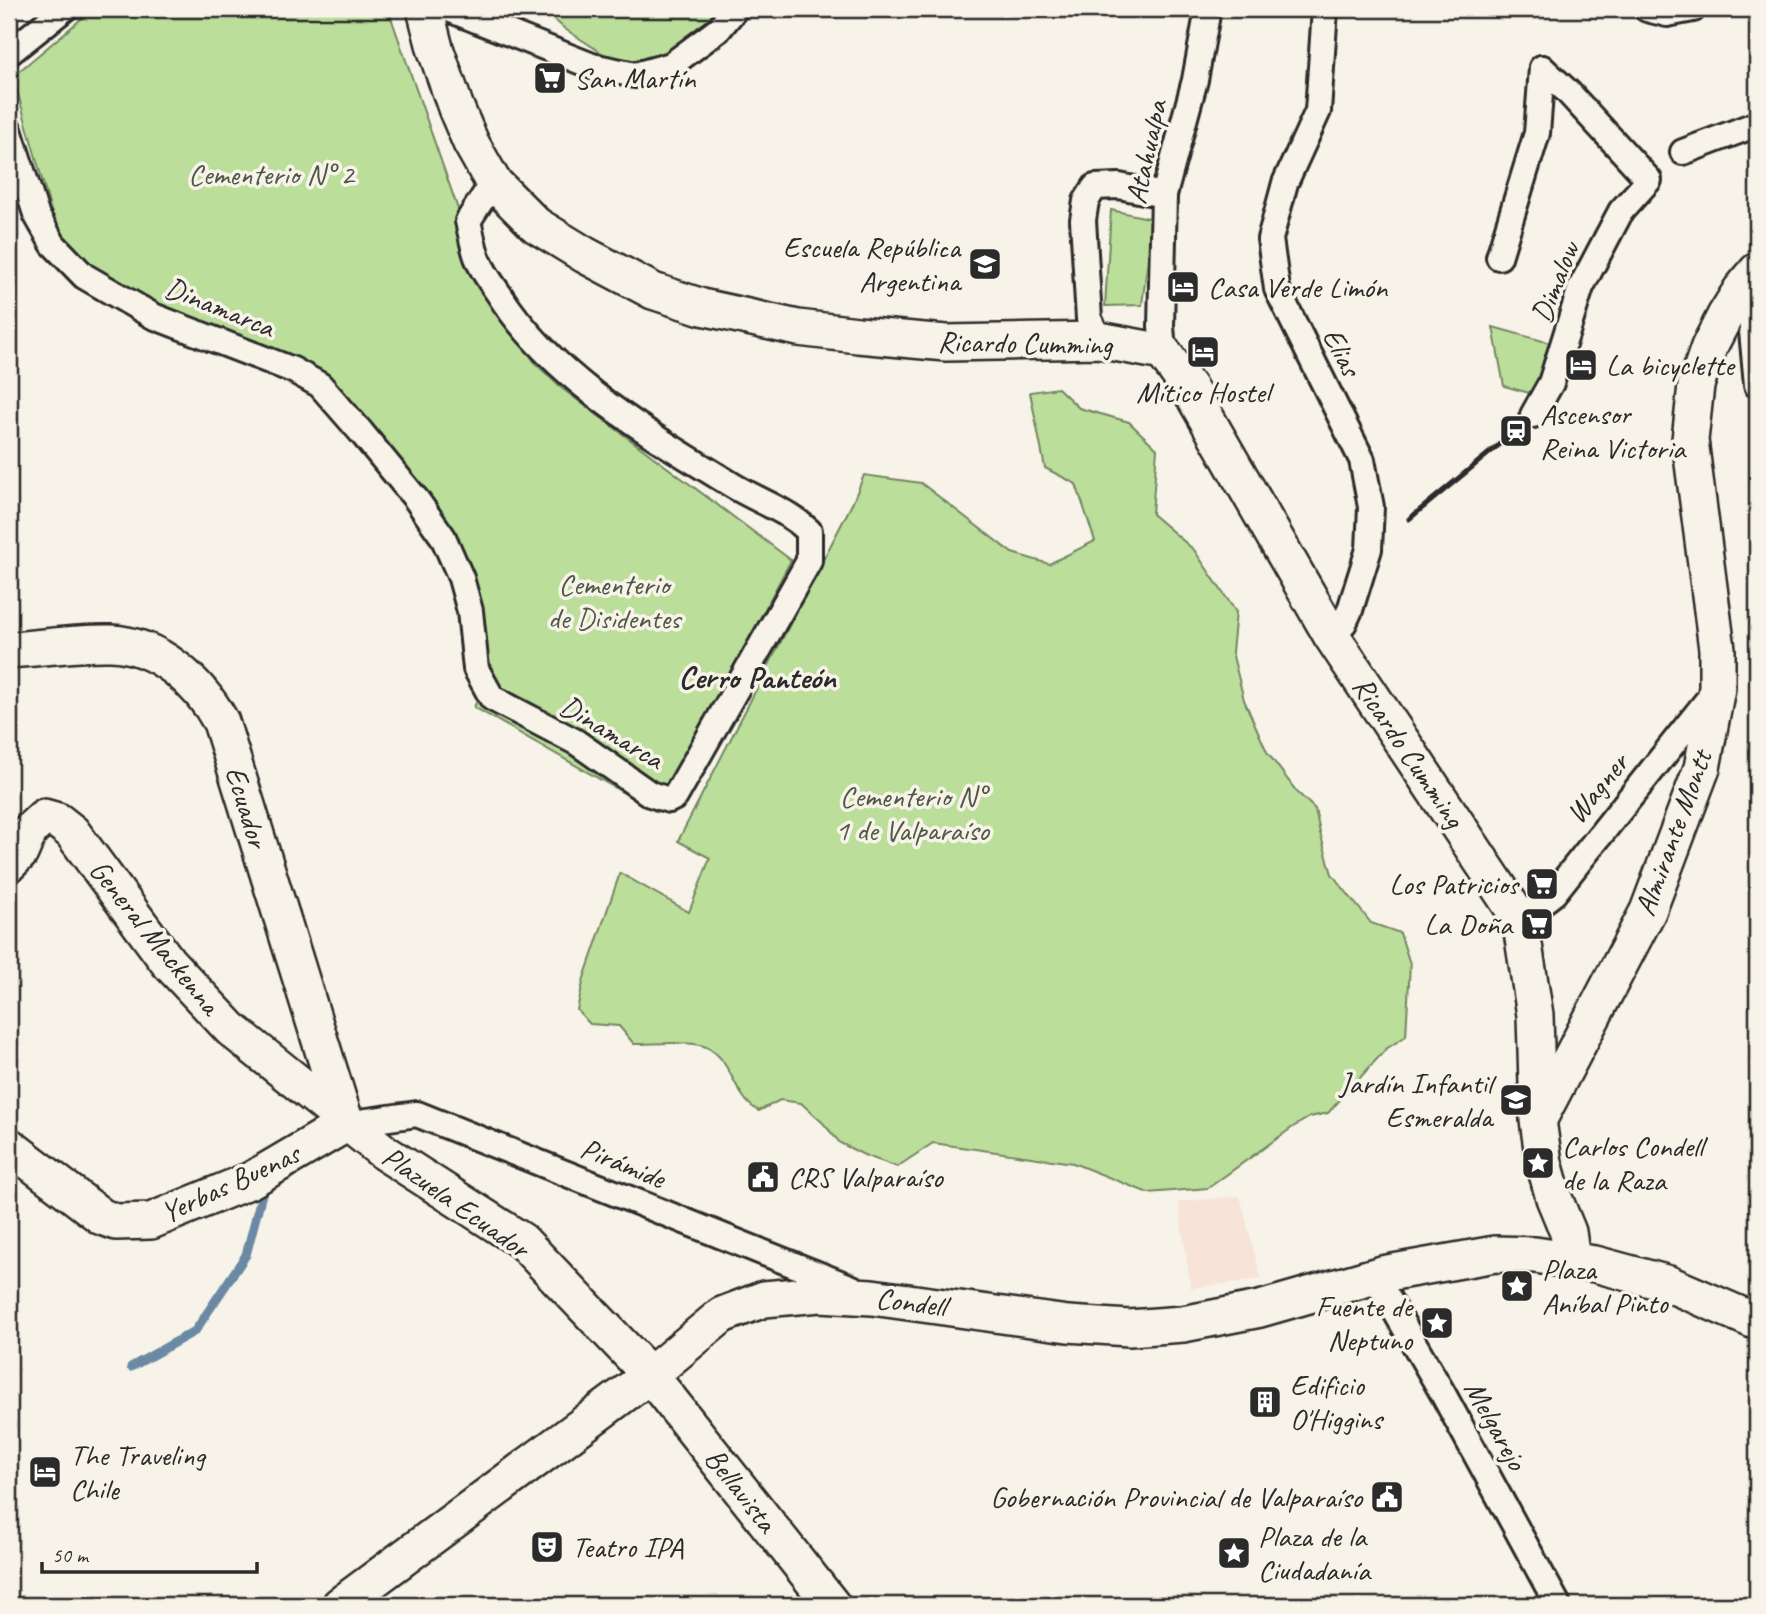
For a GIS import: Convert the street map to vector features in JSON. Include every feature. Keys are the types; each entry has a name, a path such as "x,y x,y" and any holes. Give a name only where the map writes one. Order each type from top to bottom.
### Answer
{"main road":[{"name":"Ricardo Cumming","path":"425,9 435,48 456,108 471,143 493,182 536,225 653,291 702,307 798,328 946,342 1098,340 1163,352 1189,388 1331,635 1520,919 1535,1015 1538,1121"},
{"name":"Almirante Montt","path":"1538,1121 1648,911 1702,768 1717,688 1717,649 1690,440 1696,386 1709,347 1725,316 1754,274"},
{"name":"Ecuador","path":"9,650 113,643 131,647 165,661 180,671 210,703 221,722 346,1124"},
{"name":"General Mackenna","path":"9,864 20,853 30,830 44,817 58,821 72,832 168,962 231,1029 346,1124"},
{"path":"1538,1121 1544,1163 1553,1198 1568,1232 1573,1260"},
{"name":"Yerbas Buenas","path":"9,1146 102,1217 116,1222 132,1223 150,1221 251,1180 346,1124"},
{"name":"Plazuela Ecuador","path":"346,1124 385,1153 522,1241 650,1375"},
{"name":"Condell","path":"340,1605 650,1375 722,1315 764,1298 790,1295 872,1297 1068,1324 1129,1328 1183,1324 1260,1309 1375,1276 1496,1254 1573,1260 1669,1283 1757,1322"},
{"name":"Bellavista","path":"650,1375 824,1602"}],"street":[{"path":"9,53 64,9"},
{"path":"449,9 592,66 635,75 671,65 718,30 735,9"},
{"name":"Atahualpa","path":"1163,352 1161,326 1164,195 1195,80 1208,9"},
{"name":"Elias","path":"1325,9 1318,111 1285,183 1270,239 1277,289 1362,460 1371,507 1368,549 1350,610 1345,623 1331,635"},
{"path":"1657,11 1693,9"},
{"name":"Dimalow","path":"1499,257 1537,133 1542,68 1568,92 1649,180 1621,211 1581,287 1551,383 1533,415"},
{"path":"1683,152 1757,124"},
{"name":"Dinamarca","path":"9,130 36,214 53,244 84,276 153,316 293,370 320,384 361,432 416,499 443,537 461,578 470,611 475,669 492,698 576,742 650,794 669,800 675,797 809,561 809,531 791,515 747,494 664,443 583,385 520,323 491,283 478,258 468,221 493,182"},
{"path":"1098,340 1089,318 1083,220 1086,201 1095,187 1106,185 1164,195"},
{"path":"1754,274 1752,331 1757,385"},
{"name":"Wagner","path":"1520,919 1554,893 1717,688"},
{"name":"Pirámide","path":"346,1124 418,1114 872,1297"},
{"name":"Melgarejo","path":"1375,1276 1442,1392 1558,1605"}],"shaded area":[{"path":"1240,1196 1261,1279 1191,1288 1178,1202"}],"green space":[{"path":"93,9 388,9 466,232 511,323 535,363 560,387 791,560 657,812 474,707 492,669 468,593 437,541 306,378 90,268 66,243 51,211 16,87 17,73"},
{"path":"542,9 726,9 674,58 619,64 565,29"},
{"path":"1111,210 1153,219 1142,305 1105,306"},
{"path":"1493,327 1557,345 1533,394 1504,386"},
{"name":"Cementerio N° 1 de Valparaíso","path":"1058,388 1079,408 1129,422 1157,449 1152,514 1194,550 1236,612 1232,652 1244,700 1267,752 1297,792 1315,809 1332,874 1371,923 1400,933 1410,964 1406,1036 1386,1049 1328,1113 1310,1117 1293,1127 1208,1188 1148,1193 1073,1163 933,1143 897,1167 840,1143 801,1103 780,1100 759,1111 743,1096 726,1066 711,1049 684,1043 634,1044 619,1026 590,1024 577,1010 584,978 620,873 689,912 710,858 678,841 853,502 864,475 921,483 1012,553 1049,564 1095,541 1076,484 1045,468 1030,392"}],"waterway":[{"path":"131,1367 195,1331 246,1255 263,1190"}],"railway":[{"path":"1409,519 1516,431"}],"place":[{"name":"San Martín","path":"550,78"},
{"name":"Escuela República Argentina","path":"985,264"},
{"name":"Casa Verde Limón","path":"1183,287"},
{"name":"Mítico Hostel","path":"1203,352"},
{"name":"La bicyclette","path":"1581,365"},
{"name":"Ascensor Reina Victoria","path":"1516,431"},
{"name":"Los Patricios","path":"1542,884"},
{"name":"La Doña","path":"1537,924"},
{"name":"Jardín Infantil Esmeralda","path":"1516,1100"},
{"name":"Carlos Condell de la Raza","path":"1538,1163"},
{"name":"CRS Valparaíso","path":"763,1177"},
{"name":"Plaza Aníbal Pinto","path":"1517,1286"},
{"name":"Fuente de Neptuno","path":"1437,1323"},
{"name":"Edificio O'Higgins","path":"1265,1402"},
{"name":"The Traveling Chile","path":"45,1472"},
{"name":"Gobernación Provincial de Valparaíso","path":"1387,1497"},
{"name":"Teatro IPA","path":"547,1547"},
{"name":"Plaza de la Ciudadanía","path":"1234,1553"}],"district":[{"name":"Cerro Panteón","path":"757,677"}],"park label":[{"name":"Cementerio N° 2","path":"271,174"},
{"name":"Cementerio de Disidentes","path":"614,601"}]}
